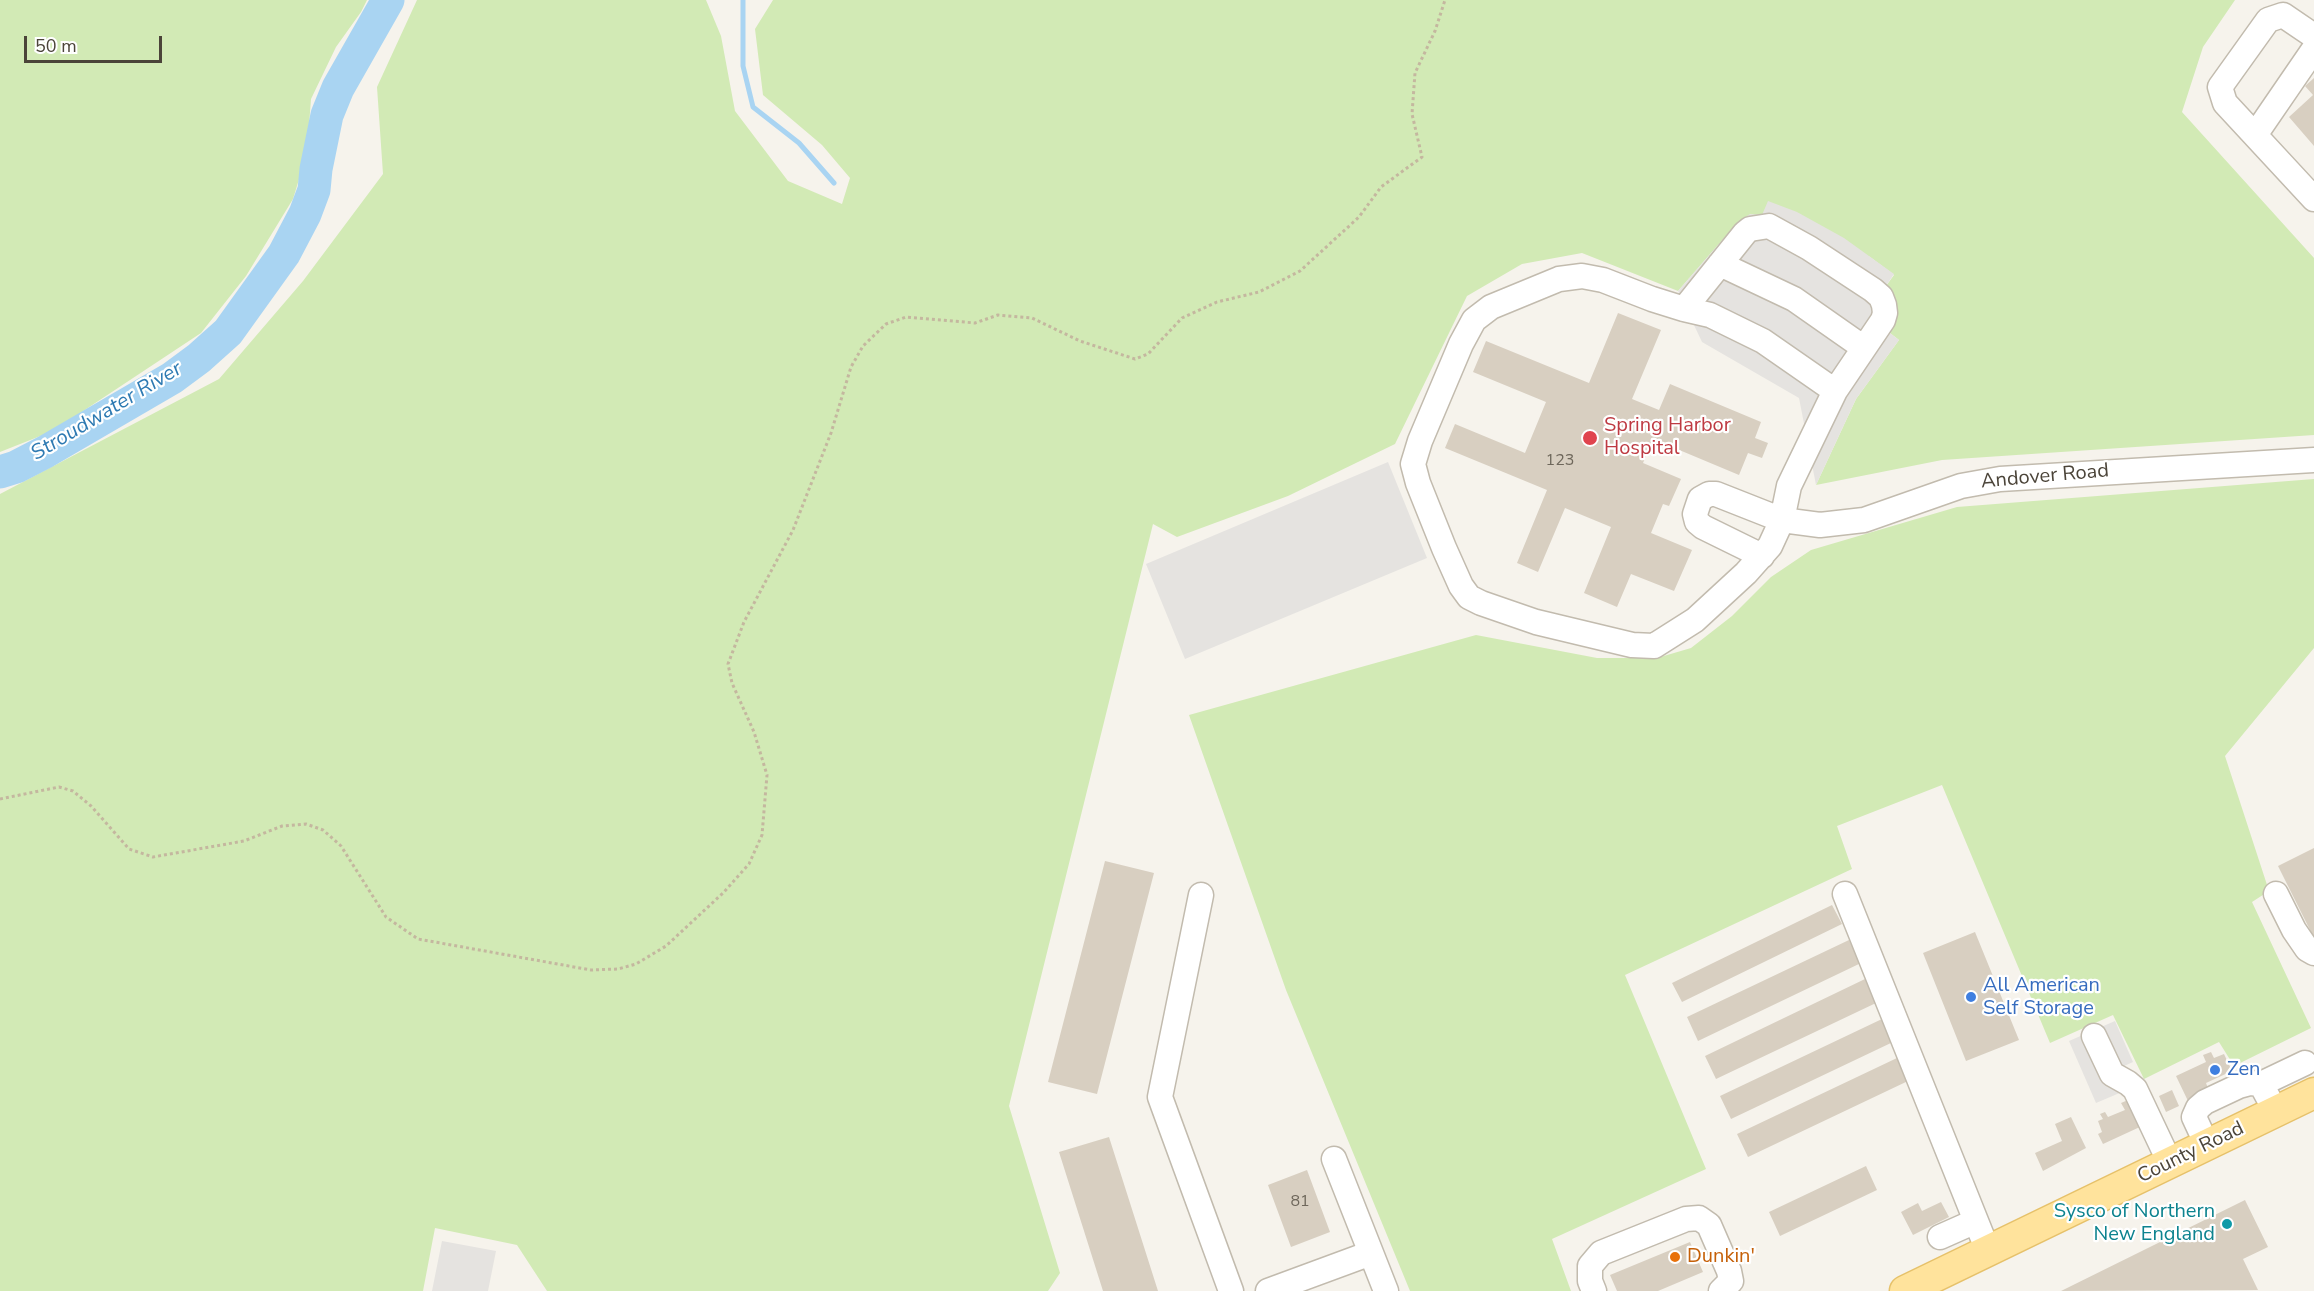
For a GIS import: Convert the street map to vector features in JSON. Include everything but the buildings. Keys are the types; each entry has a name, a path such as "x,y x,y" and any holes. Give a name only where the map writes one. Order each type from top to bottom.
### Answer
{"main road":[{"name":"County Road","path":"1905,1291 2314,1093"}],"lane":[{"path":"2314,36 2283,15 2268,20 2220,87 2225,103 2314,199"},
{"path":"2254,135 2314,49"},
{"path":"1684,309 1750,229 1769,226 1833,263 1881,297 1885,313 1883,320 1835,391 1789,486 1782,520 1770,546 1746,573 1695,620 1654,646 1632,645 1536,622 1469,597 1461,586 1418,483 1413,464 1461,344 1474,320 1491,307 1559,279 1582,276 1603,280 1684,309 1710,315 1764,341 1835,391"},
{"path":"1720,264 1794,299 1864,348"},
{"name":"Andover Road","path":"1762,555 1697,522 1695,514 1700,499 1709,494 1716,494 1782,520 1820,525 1864,520 1961,486 2000,479 2314,460"},
{"path":"1845,894 1988,1251"},
{"path":"2276,894 2294,930 2307,948 2314,953"},
{"path":"1201,895 1160,1096 1232,1291"},
{"path":"2094,1036 2112,1074 2135,1089 2170,1163"},
{"path":"2207,1145 2194,1117 2198,1108 2205,1102 2239,1086 2250,1083 2261,1084 2305,1062"},
{"path":"2261,1084 2276,1112"},
{"path":"1334,1159 1386,1291"},
{"path":"1594,1291 1590,1281 1590,1266 1601,1253 1686,1219 1698,1218 1709,1225 1729,1271 1731,1281 1721,1291"},
{"path":"1940,1237 1976,1221"},
{"path":"1268,1291 1371,1253"}],"path":[{"path":"0,799 59,787 73,791 91,807 129,849 153,857 244,842 282,826 306,824 323,830 341,846 386,917 418,939 591,970 618,969 636,964 666,946 723,892 749,864 762,835 767,775 754,732 732,683 728,664 744,622 793,530 831,433 851,367 863,346 886,324 906,317 975,323 999,315 1032,318 1080,341 1135,359 1148,354 1182,318 1217,302 1259,292 1300,271 1359,217 1382,187 1422,157 1412,114 1415,73 1435,31 1446,0"}],"green space":[{"path":"0,0 367,0 336,47 311,99 307,153 293,199 246,276 201,333 53,431 0,452"},
{"path":"417,0 706,0 721,36 735,111 788,181 842,204 850,178 822,145 763,95 755,29 773,0 2235,0 2203,47 2182,112 2314,258 2314,435 1942,460 1816,485 1856,399 1899,340 1886,330 1886,286 1894,275 1870,257 1762,215 1738,222 1678,291 1582,253 1522,264 1467,296 1395,444 1288,496 1177,537 1153,524 1009,1106 1060,1273 1048,1291 547,1291 517,1245 435,1228 423,1291 0,1291 0,494 219,379 303,281 383,174 377,87"},
{"path":"2314,479 2314,648 2225,756 2269,891 2252,902 2311,1028 2234,1066 2219,1042 2144,1079 2113,1015 2050,1043 1942,785 1837,826 1852,869 1625,975 1706,1169 1552,1239 1571,1291 1410,1291 1286,990 1189,715 1476,635 1597,658 1657,658 1691,648 1732,616 1771,577 1811,550 1957,507"}],"shaded area":[{"path":"1768,201 1797,212 1844,238 1894,274 1886,286 1886,330 1899,340 1856,399 1816,485 1799,398 1702,342 1678,291 1738,222 1750,214 1762,215"},
{"path":"1388,462 1427,558 1185,659 1146,564"},
{"path":"2115,1021 2133,1062 2113,1071 2122,1092 2096,1103 2069,1041"},
{"path":"442,1241 496,1251 488,1291 432,1291"}],"waterway":[{"name":"Stroudwater River","path":"0,472 16,467 45,452 172,378 228,332 284,254 305,214 314,190 327,115 338,88 388,0"},
{"path":"743,0 743,66 753,107 799,143 834,183"}],"place":[{"name":"Spring Harbor Hospital","path":"1590,438"},
{"name":"All American Self Storage","path":"1971,997"},
{"name":"Zen","path":"2215,1070"},
{"name":"Sysco of Northern New England","path":"2227,1224"},
{"name":"Dunkin'","path":"1675,1257"}]}
